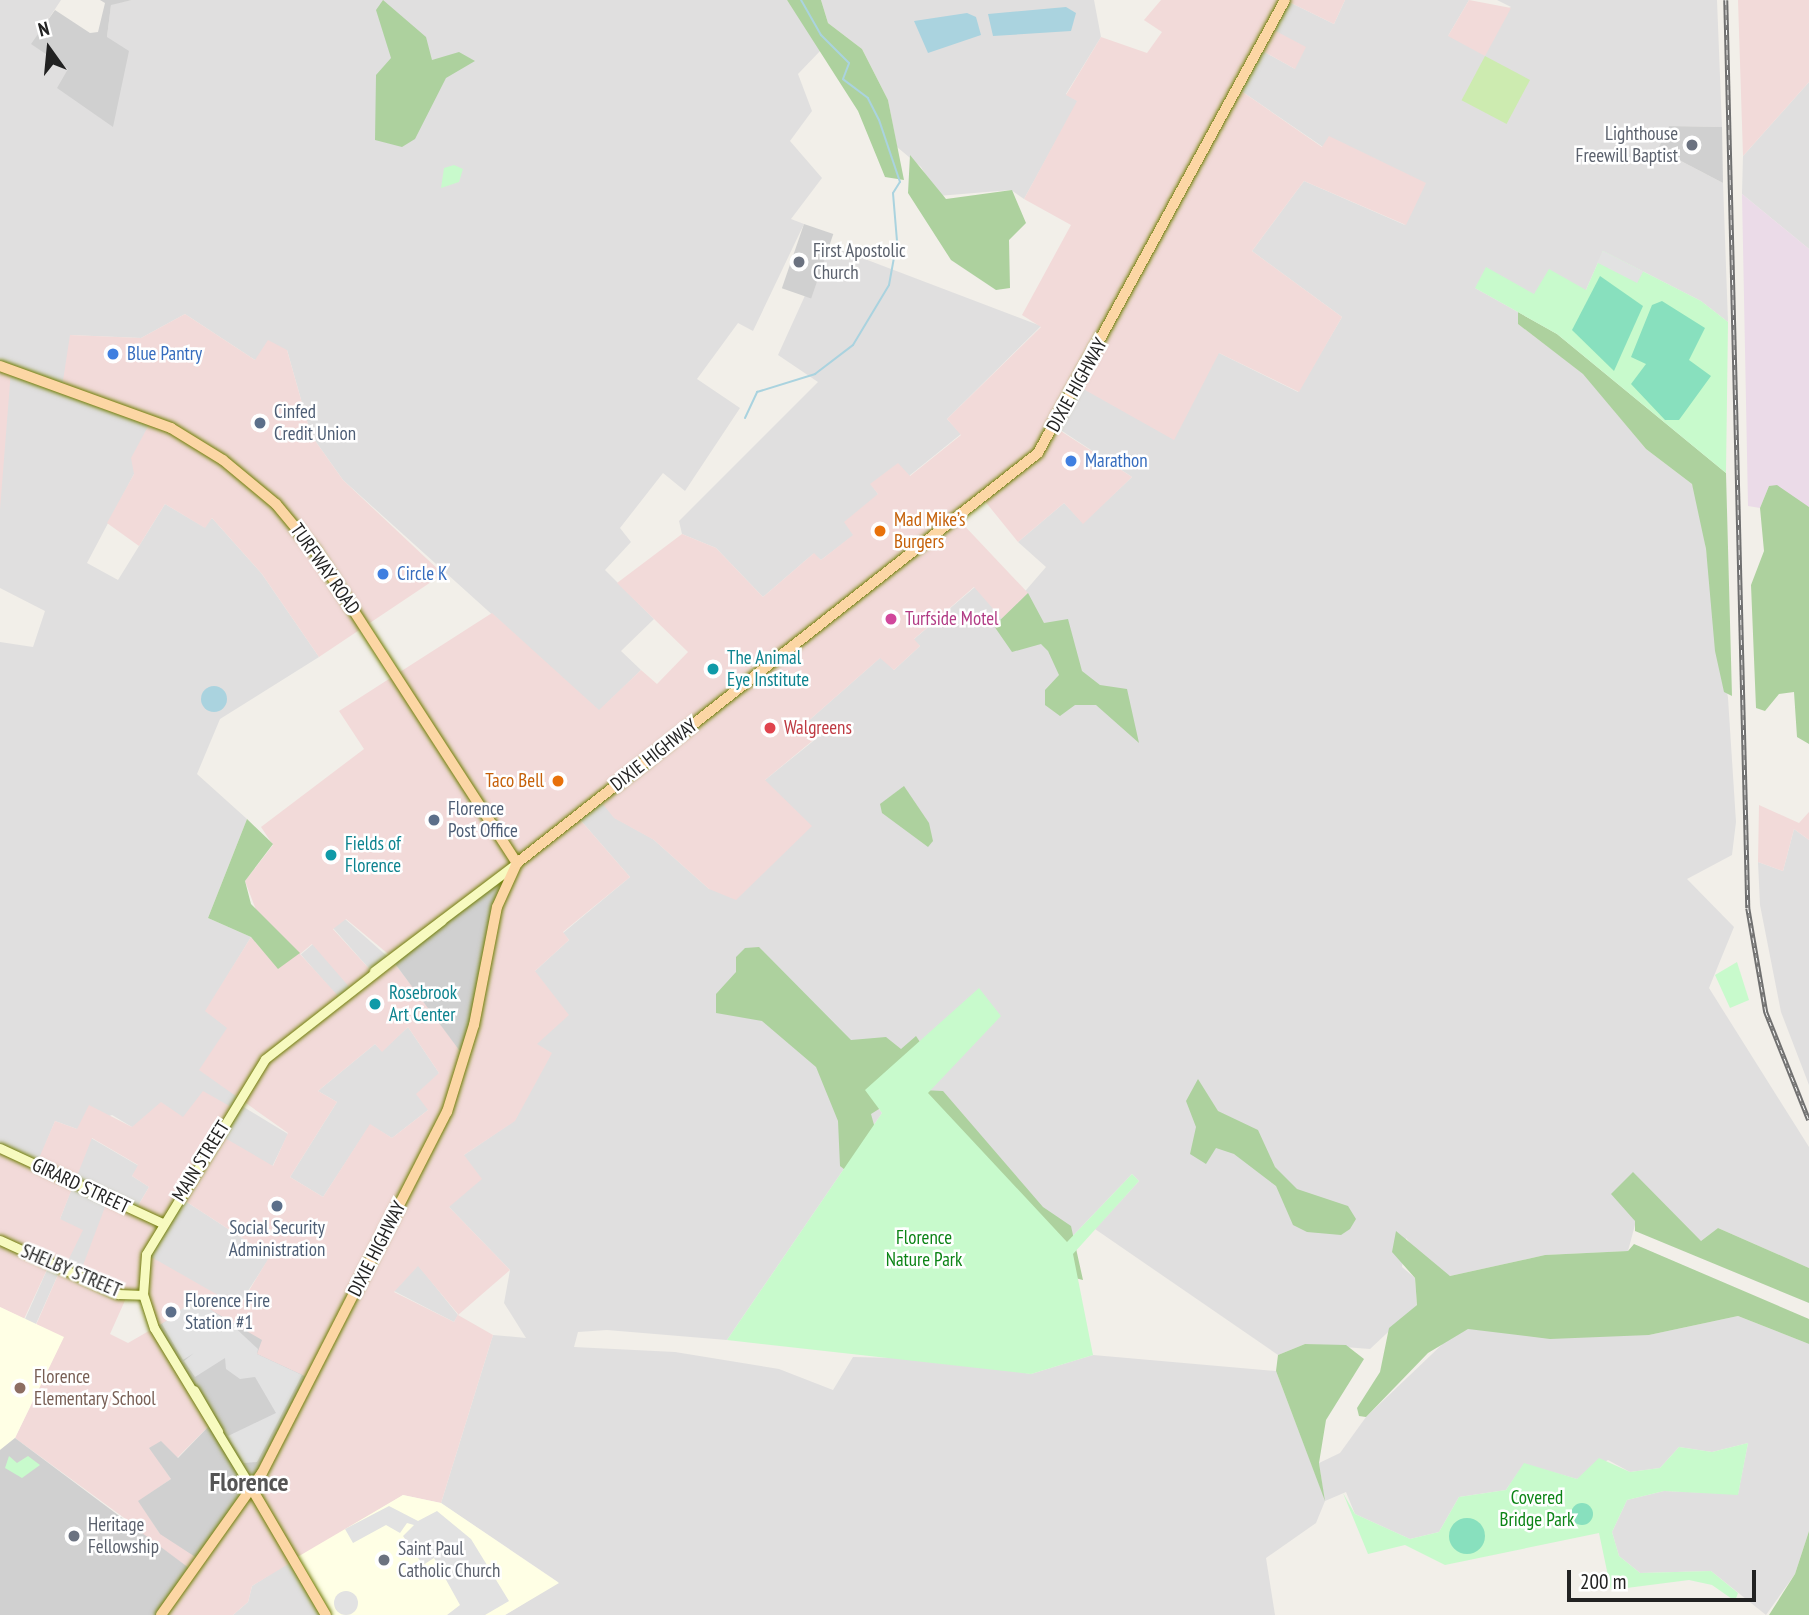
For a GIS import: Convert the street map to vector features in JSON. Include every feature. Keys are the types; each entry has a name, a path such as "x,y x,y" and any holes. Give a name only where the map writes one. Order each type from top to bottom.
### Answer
{"main road":[{"name":"DIXIE HIGHWAY","path":"161,1615 252,1489 447,1112 471,1037 497,907 517,863 1040,451 1285,0"},
{"name":"TURFWAY ROAD","path":"0,366 171,428 223,460 276,504 315,551 517,863"},
{"path":"252,1489 326,1615"}],"street":[{"name":"MAIN STREET","path":"252,1489 158,1334 143,1295 145,1258 162,1223 258,1066 373,973 517,863"},
{"name":"GIRARD STREET","path":"0,1148 162,1223"},
{"name":"SHELBY STREET","path":"0,1240 118,1294 143,1295"}],"shaded area":[{"path":"0,0 61,0 32,44 69,69 58,88 107,37 111,4 132,0 787,0 822,49 798,74 812,111 790,141 822,178 791,219 804,224 753,331 738,323 697,379 740,408 685,491 663,473 620,528 631,542 605,570 654,619 621,651 641,670 599,711 343,480 311,435 287,350 255,360 185,314 141,338 70,335 152,419 134,474 87,563 118,580 165,504 204,527 212,518 262,574 319,657 220,719 197,774 247,819 208,918 251,937 206,1011 228,1028 241,1095 237,1103 288,1134 272,1167 183,1118 132,1127 112,1115 77,1129 55,1121 37,1165 0,1148 0,642 33,647 45,611 0,588"},
{"path":"100,0 132,0 111,5 107,37 129,51 113,127 57,88 68,69 31,44 55,10 90,33 98,32 105,3"},
{"path":"821,0 1094,0 1101,37 1066,94 1078,101 1024,199 1011,190 938,196 921,167 897,147 888,100 862,49 828,23"},
{"path":"1161,0 1285,0 1270,28 1306,47 1295,69 1259,49 1237,88 1322,147 1329,136 1426,183 1406,225 1304,181 1252,251 1342,317 1299,392 1219,353 1174,440 1078,386 1056,428 1132,477 1083,524 1064,503 1018,542 984,500 959,520 1028,593 1002,619 974,587 914,639 920,646 894,670 880,658 806,723 817,737 765,780 812,826 736,900 709,889 654,840 614,818 598,798 576,815 630,877 563,932 569,940 535,971 569,1015 537,1044 552,1053 515,1121 464,1155 482,1179 449,1207 510,1270 458,1315 493,1335 441,1503 403,1495 252,1586 248,1602 233,1615 161,1615 127,1520 15,1438 63,1338 36,1325 61,1268 50,1263 24,1319 0,1307 0,1148 36,1165 55,1121 77,1129 89,1105 132,1127 161,1102 183,1117 203,1091 233,1108 218,1134 273,1166 288,1133 199,1070 227,1028 205,1011 251,937 278,968 245,881 273,845 261,827 364,749 339,711 492,613 599,710 641,670 657,684 688,652 617,583 682,534 716,548 763,597 814,553 821,560 853,535 844,522 878,494 870,484 898,463 910,476 961,435 947,419 1041,327 1022,315 1071,225 1024,199 1077,101 1066,95 1101,37 1147,53 1162,32 1144,20","holes":["346,919 474,1025 465,1057 393,961 373,973 333,929","312,944 351,989 340,998 300,954","408,1027 439,1073 416,1094 428,1110 392,1138 370,1124 323,1197 290,1177 337,1102 318,1091 375,1044 382,1052","92,1138 138,1165 132,1176 149,1187 135,1211 108,1199 79,1276 64,1269 83,1230 60,1219","179,1197 270,1256 239,1307 146,1254","418,1266 458,1314 454,1322 394,1292","143,1295 154,1328 128,1343 110,1334 127,1296","256,1354 310,1379 160,1534 139,1501 171,1479 150,1448 177,1458 210,1425"]},
{"path":"1285,0 1334,24 1345,0 1469,0 1448,36 1511,7 1497,0 1717,0 1722,127 1669,126 1658,149 1723,183 1728,322 1701,301 1603,251 1586,290 1534,295 1475,288 1518,312 1518,324 1584,374 1646,449 1692,484 1699,503 1728,698 1736,822 1732,855 1687,879 1734,927 1709,988 1809,1147 1809,1268 1718,1228 1701,1241 1636,1221 1628,1251 1545,1255 1450,1276 1428,1264 1406,1238 1402,1267 1415,1278 1417,1305 1370,1349 1305,1344 1278,1355 1095,1229 1139,1181 1132,1174 1067,1242 865,1091 882,1113 727,1340 607,1330 578,1332 574,1347 675,1352 779,1369 833,1390 853,1357 937,1359 1031,1374 1093,1355 1276,1371 1324,1497 1319,1463 1340,1453 1366,1417 1453,1334 1468,1329 1649,1335 1738,1316 1809,1344 1809,1531 1795,1574 1766,1615 1711,1571 1640,1573 1619,1556 1612,1532 1627,1500 1664,1491 1738,1494 1748,1443 1712,1452 1679,1447 1660,1468 1630,1472 1608,1460 1577,1479 1524,1464 1506,1490 1459,1497 1439,1532 1410,1539 1355,1514 1346,1492 1325,1501 1316,1523 1266,1558 1275,1615 505,1615 558,1582 441,1503 493,1335 526,1338 504,1303 510,1270 449,1207 464,1155 514,1121 551,1053 537,1045 535,971 569,940 563,933 630,877 576,815 598,797 615,818 653,839 709,889 765,780 817,738 806,723 881,657 894,670 920,646 913,640 975,587 1002,618 1046,567 1018,542 1064,503 1083,523 1132,477 1056,427 1078,386 1219,353 1298,392 1342,317 1252,251 1304,181 1405,225 1329,137 1323,147 1237,88 1259,49 1295,69 1270,28"},
{"path":"1285,0 1345,0 1334,24"},
{"path":"1469,0 1511,8 1485,56 1448,36"},
{"path":"1738,0 1809,0 1809,82 1743,156"},
{"path":"1809,82 1809,249 1742,194 1743,156"},
{"path":"1669,126 1722,127 1723,183 1658,149"},
{"path":"1742,194 1809,249 1809,507 1769,486 1760,508 1748,506"},
{"path":"804,224 833,234 811,298 782,288"},
{"path":"828,245 1041,326 947,419 961,434 909,476 871,484 878,494 854,535 821,560 813,554 763,597 716,548 682,534 679,521 818,382 778,355"},
{"path":"1603,251 1643,271 1637,283 1597,263"},
{"path":"185,314 255,360 268,340 287,350 311,435 343,480 443,574 319,657 262,574 212,518 205,528 165,504 139,546 107,523 134,474 131,458 152,419 62,387 70,335 141,338"},
{"path":"0,366 11,370 0,509"},
{"path":"1759,805 1799,823 1809,812 1809,840 1794,829 1783,871 1758,862"},
{"path":"1794,829 1809,840 1809,1085 1781,1012 1760,905 1758,862 1783,871"},
{"path":"505,872 509,876 465,1058 393,961"},
{"path":"345,919 388,957 373,973 333,928"},
{"path":"313,944 352,989 340,1000 301,954"},
{"path":"408,1027 439,1073 428,1110 392,1138 370,1125 323,1197 290,1177 337,1102 318,1091 375,1044 382,1051"},
{"path":"91,1138 139,1166 132,1176 149,1187 135,1211 99,1236 79,1276 64,1269 60,1219"},
{"path":"179,1197 270,1256 234,1312 143,1252"},
{"path":"50,1263 61,1268 36,1325 25,1320"},
{"path":"418,1265 458,1315 454,1322 394,1291"},
{"path":"195,1299 229,1322 258,1349 257,1354 302,1375 257,1462 244,1463 228,1436 276,1413 255,1377 240,1379 226,1369 225,1358 195,1377 184,1361 194,1353 183,1360 162,1324"},
{"path":"199,1303 262,1340 257,1354 311,1379 278,1443 200,1560 160,1534 138,1501 171,1479 149,1448 161,1441 178,1458 210,1425 154,1328"},
{"name":"Florence Elementary School","path":"0,1307 64,1337 15,1438 0,1450"},
{"path":"15,1438 193,1571 161,1615 0,1615 0,1450"},
{"path":"403,1495 441,1503 559,1583 505,1615 326,1615 294,1559"},
{"path":"389,1506 418,1521 437,1511 471,1539 509,1601 485,1615 447,1615 460,1605 434,1558 423,1565 403,1536 414,1525 407,1523 400,1533 386,1525 353,1543 345,1529"},
{"path":"294,1559 326,1615 233,1615 248,1602 252,1586"},
{"path":"346,1591 355,1594 358,1603 355,1612 346,1615 337,1612 334,1603 337,1594"}],"green space":[{"path":"383,0 426,37 432,60 459,52 475,61 446,78 415,139 402,147 375,140 376,75 391,58 376,10"},
{"path":"787,0 821,0 828,23 862,49 888,100 904,180 885,177 858,111"},
{"path":"1485,56 1530,80 1507,124 1462,100"},
{"path":"910,155 946,199 1012,190 1026,223 1009,240 1010,288 996,290 951,260 908,193"},
{"path":"454,165 463,169 459,182 441,188 444,168"},
{"path":"1603,251 1701,301 1728,322 1726,473 1557,334 1475,288 1486,267 1534,294 1549,269 1586,290"},
{"path":"1600,276 1643,306 1614,371 1572,330"},
{"path":"1662,301 1705,328 1689,360 1711,376 1679,420 1665,420 1631,384 1646,364 1631,357 1652,305"},
{"path":"1518,312 1557,334 1726,473 1732,696 1724,692 1715,651 1706,549 1692,484 1646,449 1583,374 1518,324"},
{"path":"1777,485 1809,507 1809,744 1797,737 1794,692 1779,694 1765,711 1756,708 1751,585 1764,551 1760,508 1769,486"},
{"path":"1028,593 1044,623 1068,619 1082,671 1100,685 1127,689 1139,743 1096,705 1075,705 1060,716 1045,705 1045,690 1059,675 1048,651 1041,644 1012,652 994,626"},
{"path":"904,786 929,823 933,841 928,847 882,813 880,804"},
{"path":"247,819 273,844 245,881 251,904 300,953 278,969 251,937 208,918"},
{"path":"759,947 851,1040 886,1037 901,1049 916,1036 922,1045 887,1104 871,1114 876,1132 849,1173 840,1166 838,1121 816,1067 762,1021 716,1013 716,994 736,972 736,957 745,948"},
{"path":"1737,962 1749,1000 1730,1008 1715,975"},
{"name":"Florence Nature Park","path":"979,988 1001,1016 928,1093 1067,1242 1132,1174 1139,1181 1073,1254 1093,1355 1031,1374 727,1340 882,1113 865,1090"},
{"path":"1198,1079 1218,1111 1258,1130 1275,1167 1297,1189 1348,1206 1356,1219 1350,1229 1341,1235 1307,1232 1293,1225 1276,1186 1234,1154 1216,1148 1206,1164 1190,1154 1196,1127 1186,1101"},
{"path":"922,1090 943,1091 1043,1207 1071,1226 1083,1280 1047,1271"},
{"path":"1633,1172 1701,1241 1718,1228 1809,1268 1809,1303 1635,1231 1635,1221 1611,1194"},
{"path":"1396,1231 1450,1276 1545,1255 1628,1251 1634,1244 1809,1319 1809,1344 1738,1316 1649,1335 1550,1339 1468,1329 1428,1353 1366,1417 1359,1416 1357,1408 1380,1372 1389,1328 1417,1305 1415,1278 1392,1252"},
{"path":"1305,1344 1346,1345 1364,1359 1326,1420 1319,1463 1325,1501 1276,1371 1278,1355"},
{"name":"Covered Bridge Park","path":"1748,1443 1738,1495 1664,1491 1627,1500 1612,1532 1619,1556 1640,1573 1711,1571 1738,1593 1735,1601 1712,1585 1689,1580 1611,1590 1599,1533 1445,1565 1405,1545 1368,1554 1343,1493 1355,1514 1410,1539 1439,1532 1459,1497 1506,1490 1524,1463 1577,1479 1599,1458 1630,1472 1660,1468 1679,1447 1712,1452"},
{"path":"9,1456 17,1463 28,1456 40,1465 22,1478 5,1468"},
{"path":"1582,1503 1590,1506 1593,1514 1590,1522 1582,1525 1574,1522 1571,1514 1574,1506"},
{"path":"1467,1518 1480,1523 1485,1536 1480,1549 1467,1554 1454,1549 1449,1536 1454,1523"},
{"path":"1809,1531 1809,1615 1769,1615 1795,1574"}],"water":[{"path":"1066,7 1076,13 1071,31 993,36 988,14"},
{"path":"967,13 976,17 981,35 928,53 914,21"},
{"path":"214,686 223,690 227,699 223,708 214,712 205,708 201,699 205,690"}],"waterway":[{"path":"745,418 757,392 815,374 853,345 889,285 897,241 893,193 900,182 879,120 868,98 843,79 849,63 821,35 801,0"}],"railway":[{"path":"1726,0 1748,908 1766,1012 1809,1120"}],"place":[{"name":"Lighthouse Freewill Baptist","path":"1692,145"},
{"name":"First Apostolic Church","path":"799,262"},
{"name":"Blue Pantry","path":"113,354"},
{"name":"Cinfed Credit Union","path":"260,423"},
{"name":"Marathon","path":"1071,461"},
{"name":"Mad Mike’s Burgers","path":"880,531"},
{"name":"Circle K","path":"383,574"},
{"name":"Turfside Motel","path":"891,619"},
{"name":"The Animal Eye Institute","path":"713,669"},
{"name":"Walgreens","path":"770,728"},
{"name":"Taco Bell","path":"558,781"},
{"name":"Florence Post Office","path":"434,820"},
{"name":"Fields of Florence","path":"331,855"},
{"name":"Rosebrook Art Center","path":"375,1004"},
{"name":"Social Security Administration","path":"277,1206"},
{"name":"Florence Fire Station #1","path":"171,1312"},
{"name":"Florence Elementary School","path":"20,1388"},
{"name":"Heritage Fellowship","path":"74,1536"},
{"name":"Saint Paul Catholic Church","path":"384,1560"}],"district":[{"name":"Florence","path":"249,1482"}]}
